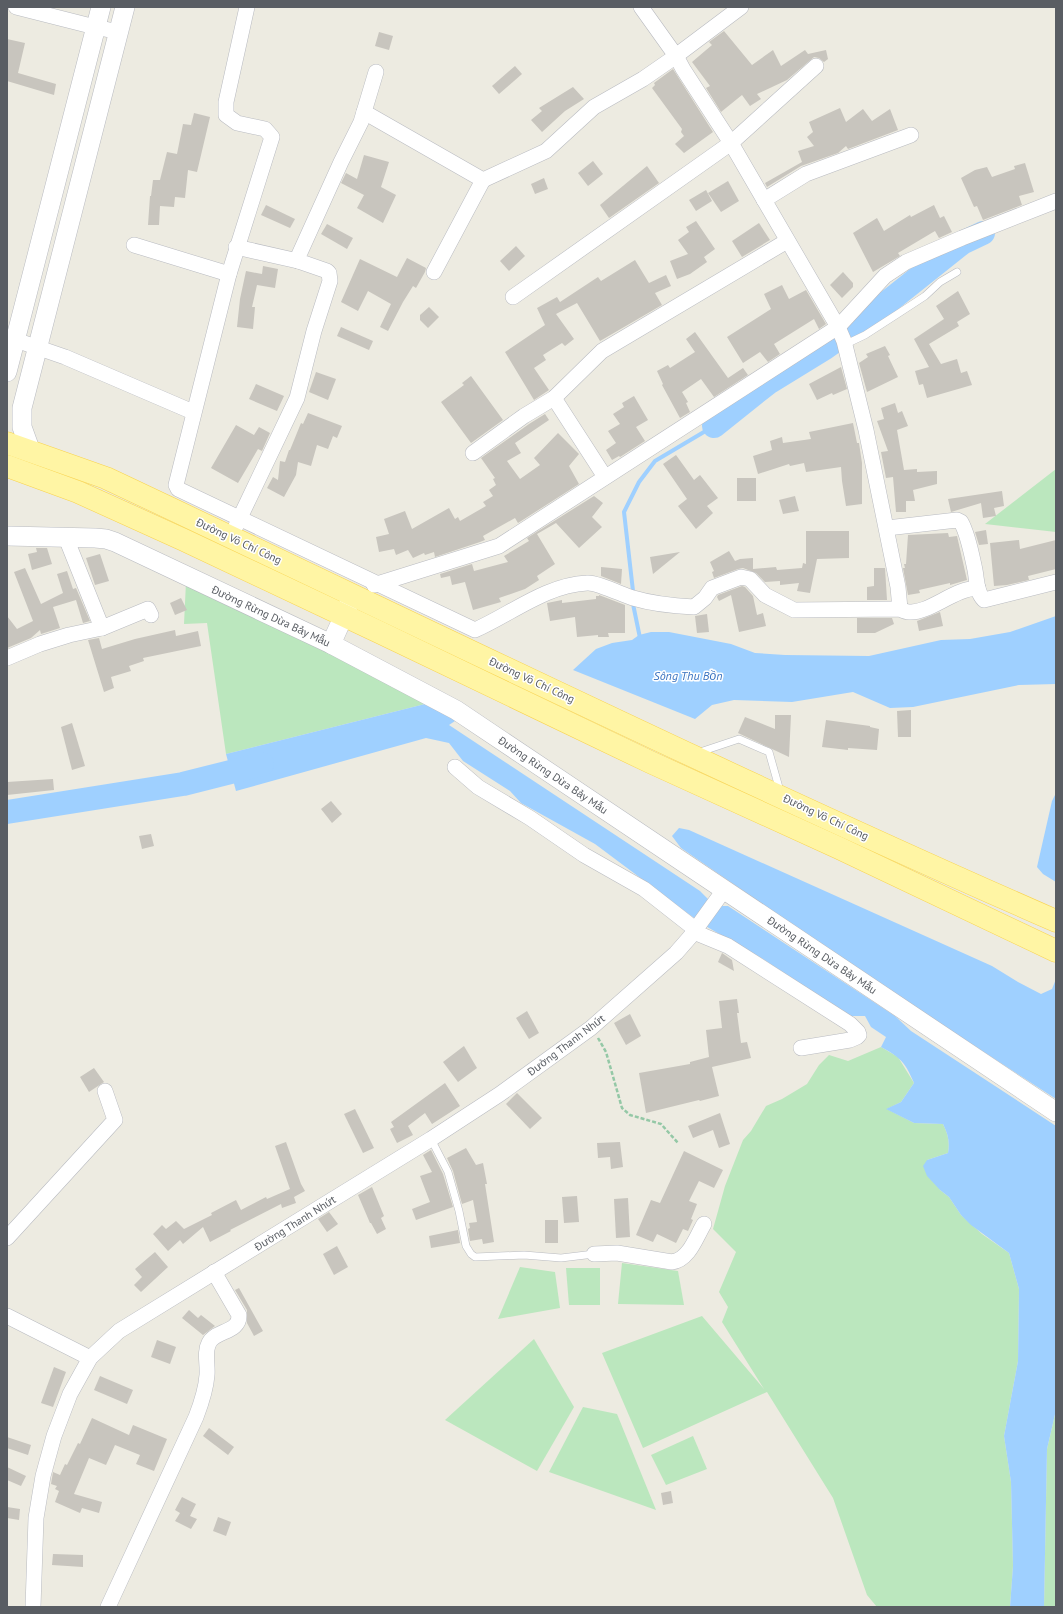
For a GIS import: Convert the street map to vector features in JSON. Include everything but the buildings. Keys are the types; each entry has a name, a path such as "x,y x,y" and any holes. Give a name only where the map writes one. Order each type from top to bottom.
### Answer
{"main road":[{"name":"Đường Võ Chí Công","path":"7,443 106,478 235,528 353,596 781,797 1056,921"},
{"name":"Đường Võ Chí Công","path":"7,466 78,492 345,616 650,762 839,848 1054,950"}],"street":[{"path":"16,7 119,32"},
{"path":"7,372 11,338 101,7"},
{"path":"32,452 22,427 22,408 125,7"},
{"path":"247,7 226,102 226,115 238,123 265,129 272,137 236,247 193,412 176,485 178,489 235,528 377,583 475,630 493,622 539,596 565,587 588,582 634,598 664,605 694,607 705,598 712,588 738,577 744,577 750,579 765,595 794,610 900,609 908,612 918,612 945,598 971,588 978,588"},
{"path":"641,7 676,56 731,143 842,338 866,430 887,528 898,587 900,609"},
{"path":"434,272 483,180 546,151 594,107 643,79 741,7"},
{"path":"513,298 731,143 816,66"},
{"path":"298,260 341,162 361,122 376,72"},
{"path":"364,112 483,180"},
{"path":"764,200 806,174 911,134"},
{"path":"331,644 353,596 377,583 498,546 605,477 842,338 885,276 906,262 1056,201"},
{"path":"473,453 524,416 554,398 602,351 787,241"},
{"path":"134,245 229,274"},
{"path":"235,528 297,398 314,331 330,281 330,273 327,271 298,260 236,247"},
{"path":"11,338 38,347 193,412"},
{"path":"554,398 605,477"},
{"path":"887,528 957,520 961,522 973,562 978,588 981,597 986,600 1056,582"},
{"name":"Đường Rừng Dừa Bảy Mẫu","path":"7,536 106,539 115,542 331,644 456,710 722,893 1056,1112"},
{"path":"66,538 102,628"},
{"path":"7,658 40,644 69,635 102,628 148,608 151,615"},
{"path":"455,767 478,787 530,818 584,855 644,889 696,928 746,957 850,1024 859,1035 850,1040 801,1048"},
{"name":"Đường Thanh Nhứt","path":"33,1607 36,1518 43,1476 54,1436 70,1394 90,1358 119,1331 431,1139 500,1094 591,1028 676,952 722,893"},
{"path":"7,1238 115,1120 105,1091"},
{"path":"594,1254 617,1253 672,1262 678,1261 688,1252 704,1224"},
{"path":"108,1607 196,1418 204,1394 207,1375 207,1348 209,1342 235,1326 239,1320 239,1315 214,1272"},
{"path":"7,1316 90,1358"}],"lane":[{"path":"842,338 865,335 925,296 940,282 957,272"},
{"path":"691,755 739,739 769,752 781,797"},
{"path":"431,1139 448,1172 459,1211 466,1246 470,1254 475,1257 524,1255 561,1258 594,1254"}],"path":[{"path":"591,1028 606,1052 622,1108 630,1115 661,1124 678,1143"}],"green space":[{"path":"1056,469 1056,532 985,524"},
{"path":"186,582 433,702 226,754 207,623 184,624"},
{"path":"881,1047 898,1057 914,1083 901,1102 887,1109 914,1123 943,1124 948,1138 948,1153 927,1160 940,1190 949,1197 961,1215 982,1234 1009,1253 1019,1289 1018,1361 1004,1436 1011,1482 1013,1566 1010,1607 877,1607 867,1595 833,1498 767,1392 643,1448 602,1353 702,1316 764,1389 722,1322 728,1307 719,1292 736,1252 713,1229 725,1186 743,1140 751,1131 766,1106 782,1099 807,1084 819,1065 829,1055 848,1061"},
{"path":"622,1263 678,1271 684,1305 618,1304"},
{"path":"520,1267 555,1272 560,1308 498,1319"},
{"path":"566,1268 600,1268 600,1305 569,1305"},
{"path":"534,1339 574,1407 537,1471 445,1420"},
{"path":"583,1407 617,1414 656,1510 549,1472"},
{"path":"1056,1410 1056,1607 1044,1607 1047,1449"},
{"path":"693,1436 707,1469 666,1485 651,1455"}],"water":[{"name":"Sông Thu Bồn","path":"1056,616 1056,684 1019,685 913,707 890,708 853,692 792,702 734,700 712,705 695,719 573,670 596,649 612,643 632,640 639,635 651,632 669,632 731,644 755,653 785,655 869,656 941,640 970,639 1010,632"},
{"path":"433,702 461,717 449,725 700,891 715,906 728,906 895,1016 911,1031 1056,1126 1056,1410 1047,1449 1044,1607 1010,1607 1013,1566 1011,1482 1004,1436 1018,1361 1019,1289 1009,1253 971,1225 961,1215 949,1197 927,1176 923,1166 927,1160 948,1153 948,1138 943,1124 914,1123 886,1109 901,1102 914,1083 902,1061 881,1047 886,1037 871,1027 865,1016 850,1016 763,959 702,924 595,844 521,803 510,791 463,761 449,743 426,738 236,791 226,754"},
{"path":"1056,793 1056,882 1043,874 1037,867 1052,801"},
{"path":"679,828 689,830 992,966 1041,994 1052,989 1056,979 1056,1099 855,968 681,848 672,836"}],"waterway":[{"path":"714,426 768,383 825,348 874,313 962,243 983,233"},
{"path":"633,591 624,512 639,482 655,461 714,426"},
{"path":"633,604 640,638"},
{"path":"7,812 183,784 262,764"}]}
